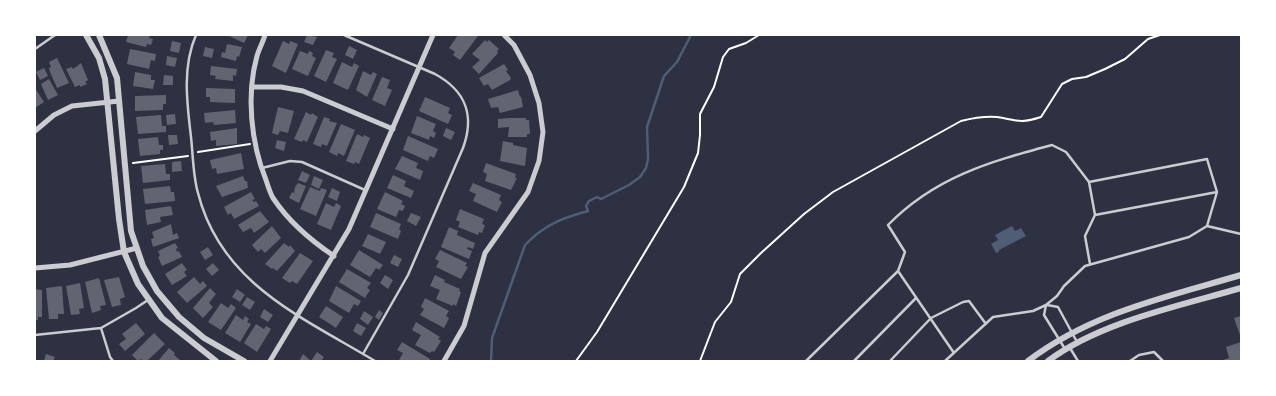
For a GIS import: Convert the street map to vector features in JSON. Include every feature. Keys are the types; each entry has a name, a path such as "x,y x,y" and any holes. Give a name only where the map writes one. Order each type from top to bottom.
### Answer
{"street":[{"path":"88,35 99,58 105,79 124,252 138,284 162,318 216,361"},
{"path":"99,35 116,78 126,163 131,231 143,266 158,291 176,314 204,338 244,361"},
{"path":"266,35 257,56 251,105 261,168 272,196 293,223 316,244 334,256"},
{"path":"270,361 350,229 433,35"},
{"path":"444,361 464,326 485,253 528,192 539,161 543,132 539,103 526,68 514,45 504,35"},
{"path":"252,87 281,87 303,91 393,129"},
{"path":"35,131 54,115 72,106 119,101"},
{"path":"35,268 70,265 137,248"},
{"path":"1028,361 1072,332 1123,310 1241,275"},
{"path":"1048,361 1097,333 1241,288"}],"lane":[{"path":"35,48 55,35"},
{"path":"196,35 188,66 186,94 198,193 209,223 224,252 254,284 275,302 375,361"},
{"path":"344,35 448,81 454,86 466,107 468,128 463,148 408,275 363,354"},
{"path":"806,361 898,272 905,252 888,225 900,212 942,182 995,160 1052,145 1066,152 1089,182 1095,215 1085,236 1090,264"},
{"path":"945,361 993,317 1033,310 1046,305 1085,266 1189,237 1207,226 1217,192 1208,159 1089,182"},
{"path":"261,168 290,161 302,162 366,191"},
{"path":"1095,215 1217,192"},
{"path":"1207,226 1241,234"},
{"path":"898,272 954,353"},
{"path":"854,361 916,298"},
{"path":"35,334 101,328 148,300"},
{"path":"890,361 931,318 963,302 969,301 986,324"},
{"path":"1046,305 1058,307 1078,343"},
{"path":"1046,305 1044,315 1059,340 1078,361"},
{"path":"101,328 113,361"},
{"path":"1130,361 1139,355 1154,352 1163,361"}],"path":[{"path":"576,361 597,332 684,187 698,153 700,114 714,87 723,57 729,49 746,43 758,35"},
{"path":"700,361 715,322 731,302 740,274 766,248 824,198 961,121 972,118 998,117 1015,122 1041,117 1062,84 1072,79 1086,77 1125,59 1148,39 1160,35"},
{"path":"126,163 256,143"}],"water":[{"path":"1012,226 1015,231 1021,228 1026,236 996,253 991,244 998,240 995,235"}],"building":[{"path":"128,35 150,35 149,38 153,39 151,45 147,44 146,47 126,42"},
{"path":"227,35 248,35 244,43"},
{"path":"307,35 317,37 313,45 304,42"},
{"path":"458,35 478,36 460,60 453,55 455,52 449,48"},
{"path":"485,40 487,42 489,40 499,49 498,53 479,74 472,67 480,60 472,54"},
{"path":"172,41 181,43 179,53 170,51"},
{"path":"283,41 289,44 290,41 298,44 286,73 272,66"},
{"path":"227,44 242,47 236,61 221,57 222,52 225,53"},
{"path":"349,46 357,50 353,59 345,55"},
{"path":"205,47 214,49 212,58 203,56"},
{"path":"130,49 156,54 155,61 151,60 149,69 127,64"},
{"path":"326,50 334,53 332,57 337,59 326,82 314,76"},
{"path":"300,51 308,54 309,51 316,58 308,76 292,69"},
{"path":"167,56 177,58 175,67 166,65"},
{"path":"57,58 69,83 57,88 50,72 49,62"},
{"path":"342,62 352,67 354,63 359,66 348,90 333,83"},
{"path":"81,63 88,80 85,82 87,84 75,87 66,69 72,67 73,69"},
{"path":"504,64 511,78 510,80 492,90 488,84 484,86 479,78"},
{"path":"211,66 237,69 236,76 233,75 233,81 215,79 216,76 210,75"},
{"path":"44,68 48,76 40,80 36,72"},
{"path":"363,71 371,75 373,72 377,74 367,97 356,90"},
{"path":"135,72 151,75 151,80 155,80 153,89 133,86"},
{"path":"164,75 173,76 173,85 163,85"},
{"path":"382,77 390,80 387,88 392,90 385,106 372,100"},
{"path":"49,79 58,95 48,100 41,84"},
{"path":"35,88 44,102 35,108"},
{"path":"206,88 235,89 235,103 210,102 210,97 206,97"},
{"path":"518,90 523,107 500,113 498,107 491,108 488,99"},
{"path":"166,95 166,104 163,104 163,110 135,111 135,96"},
{"path":"425,97 450,108 448,113 452,115 448,124 419,111"},
{"path":"278,107 294,111 288,133 280,131 278,135 272,133"},
{"path":"235,110 236,123 214,125 213,122 205,123 204,113"},
{"path":"306,112 318,117 307,142 303,140 302,142 294,139"},
{"path":"175,114 176,124 167,125 166,115"},
{"path":"161,115 162,126 166,126 166,132 138,134 136,117"},
{"path":"417,116 436,124 433,131 436,133 434,138 430,136 429,140 411,133"},
{"path":"324,117 330,119 329,121 337,123 327,146 322,144 321,147 313,144"},
{"path":"526,118 526,120 529,120 530,134 527,134 527,137 508,137 509,127 498,128 498,119"},
{"path":"341,124 355,130 344,156 338,153 337,156 329,152"},
{"path":"237,128 237,144 216,146 216,140 211,141 210,132"},
{"path":"446,128 455,132 451,140 443,136"},
{"path":"357,134 370,138 359,164 355,162 354,164 346,161"},
{"path":"168,135 177,135 178,144 169,145"},
{"path":"408,136 438,149 434,158 430,156 428,161 403,150"},
{"path":"158,137 159,145 163,145 163,150 160,150 160,154 140,156 138,139"},
{"path":"277,140 286,142 284,151 275,148"},
{"path":"503,141 527,148 525,166 500,161"},
{"path":"241,153 244,169 217,174 216,168 212,169 210,160"},
{"path":"402,156 418,163 416,168 423,171 420,180 395,169"},
{"path":"181,161 182,171 172,172 172,162"},
{"path":"486,163 516,174 515,178 517,178 511,190 485,181 487,174 483,172"},
{"path":"165,164 166,174 170,174 170,180 143,183 141,166"},
{"path":"302,171 310,175 306,183 298,180"},
{"path":"393,175 406,181 404,186 414,191 411,198 387,188"},
{"path":"243,176 245,181 247,181 248,188 222,197 216,186"},
{"path":"314,176 323,180 319,189 311,185"},
{"path":"298,183 306,186 299,203 289,198 292,192 294,193"},
{"path":"473,183 501,195 499,200 502,202 497,212 473,201 476,194 469,191"},
{"path":"170,186 171,192 174,192 175,201 145,204 143,189"},
{"path":"310,187 320,191 321,188 327,190 316,216 300,209"},
{"path":"332,188 340,192 337,201 328,197"},
{"path":"251,192 255,199 252,200 256,201 259,206 234,219 231,213 228,215 224,207"},
{"path":"385,192 403,201 401,204 405,206 403,211 399,210 396,217 377,209"},
{"path":"326,203 334,207 336,203 341,206 331,230 317,224"},
{"path":"171,206 173,215 160,217 161,222 147,225 145,210"},
{"path":"460,209 484,219 482,224 485,225 482,233 479,232 478,235 458,227 460,222 456,220"},
{"path":"260,211 269,222 254,233 251,228 243,232 238,225"},
{"path":"376,213 401,224 398,239 370,227"},
{"path":"411,213 421,217 416,226 407,221"},
{"path":"171,224 173,235 177,233 179,238 153,247 151,239 154,238 152,232"},
{"path":"272,226 281,238 265,253 261,249 258,252 252,245"},
{"path":"449,227 458,231 457,235 475,243 473,249 468,247 467,249 472,251 469,259 441,247"},
{"path":"368,234 386,242 380,254 362,246"},
{"path":"175,243 178,248 176,249 177,252 179,251 182,257 162,266 158,257 160,256 158,251"},
{"path":"284,243 289,247 290,245 295,251 277,271 265,264"},
{"path":"208,247 213,255 205,260 200,252"},
{"path":"359,250 383,265 379,270 376,268 370,277 350,265"},
{"path":"440,250 467,263 465,266 468,267 461,279 436,267 439,261 435,259"},
{"path":"300,253 313,261 297,284 292,281 290,283 282,278"},
{"path":"394,255 402,259 398,267 390,263"},
{"path":"182,263 187,270 184,272 187,276 172,285 165,274"},
{"path":"213,263 219,270 212,276 206,269"},
{"path":"347,269 371,283 367,288 370,290 365,298 339,282"},
{"path":"385,275 393,280 388,289 380,283"},
{"path":"435,275 445,280 444,282 460,289 459,291 461,292 456,306 436,299 440,290 430,286"},
{"path":"119,277 125,297 120,299 121,305 112,307 104,280"},
{"path":"194,277 200,284 203,281 207,286 187,303 177,292"},
{"path":"99,278 106,305 100,306 101,310 92,313 85,282"},
{"path":"80,283 84,308 79,309 80,314 71,315 66,286"},
{"path":"62,286 64,314 58,314 58,319 49,319 46,288"},
{"path":"336,286 361,301 358,306 354,304 349,313 329,301"},
{"path":"210,288 216,294 209,303 213,307 203,318 193,308"},
{"path":"35,289 42,290 42,317 38,317 38,320 35,320"},
{"path":"237,289 245,295 240,302 232,297"},
{"path":"247,297 255,302 250,310 242,305"},
{"path":"425,298 449,311 446,316 449,318 444,328 420,315 424,309 421,307"},
{"path":"221,303 228,308 231,304 236,308 221,330 208,322"},
{"path":"326,306 343,317 336,328 319,317"},
{"path":"264,309 273,315 268,322 260,317"},
{"path":"379,310 383,313 379,320 375,317"},
{"path":"364,311 373,317 368,325 360,319"},
{"path":"236,315 243,320 245,316 249,319 247,322 251,324 240,342 225,333"},
{"path":"1241,316 1241,338 1234,318"},
{"path":"416,322 440,337 438,339 441,341 434,352 430,353 415,345 421,335 412,330"},
{"path":"136,323 145,334 125,351 119,344 126,339 122,334"},
{"path":"357,323 366,328 361,336 353,331"},
{"path":"256,324 264,329 266,326 271,329 257,352 244,343"},
{"path":"154,333 165,344 147,361 141,359 138,361 132,355"},
{"path":"402,342 430,359 429,361 399,360 403,353 397,350"},
{"path":"1241,342 1241,361 1220,361 1229,358 1226,347"},
{"path":"169,348 180,360 158,361"},
{"path":"317,352 324,357 321,361 311,361"},
{"path":"46,354 55,357 53,361 44,361"},
{"path":"303,354 311,361 299,361"}],"waterway":[{"path":"491,361 492,338 525,245 546,227 570,216 588,211 586,206 589,201 597,197 601,199 629,185 640,177 646,168 648,159 647,127 664,76 677,62 691,35"}]}
